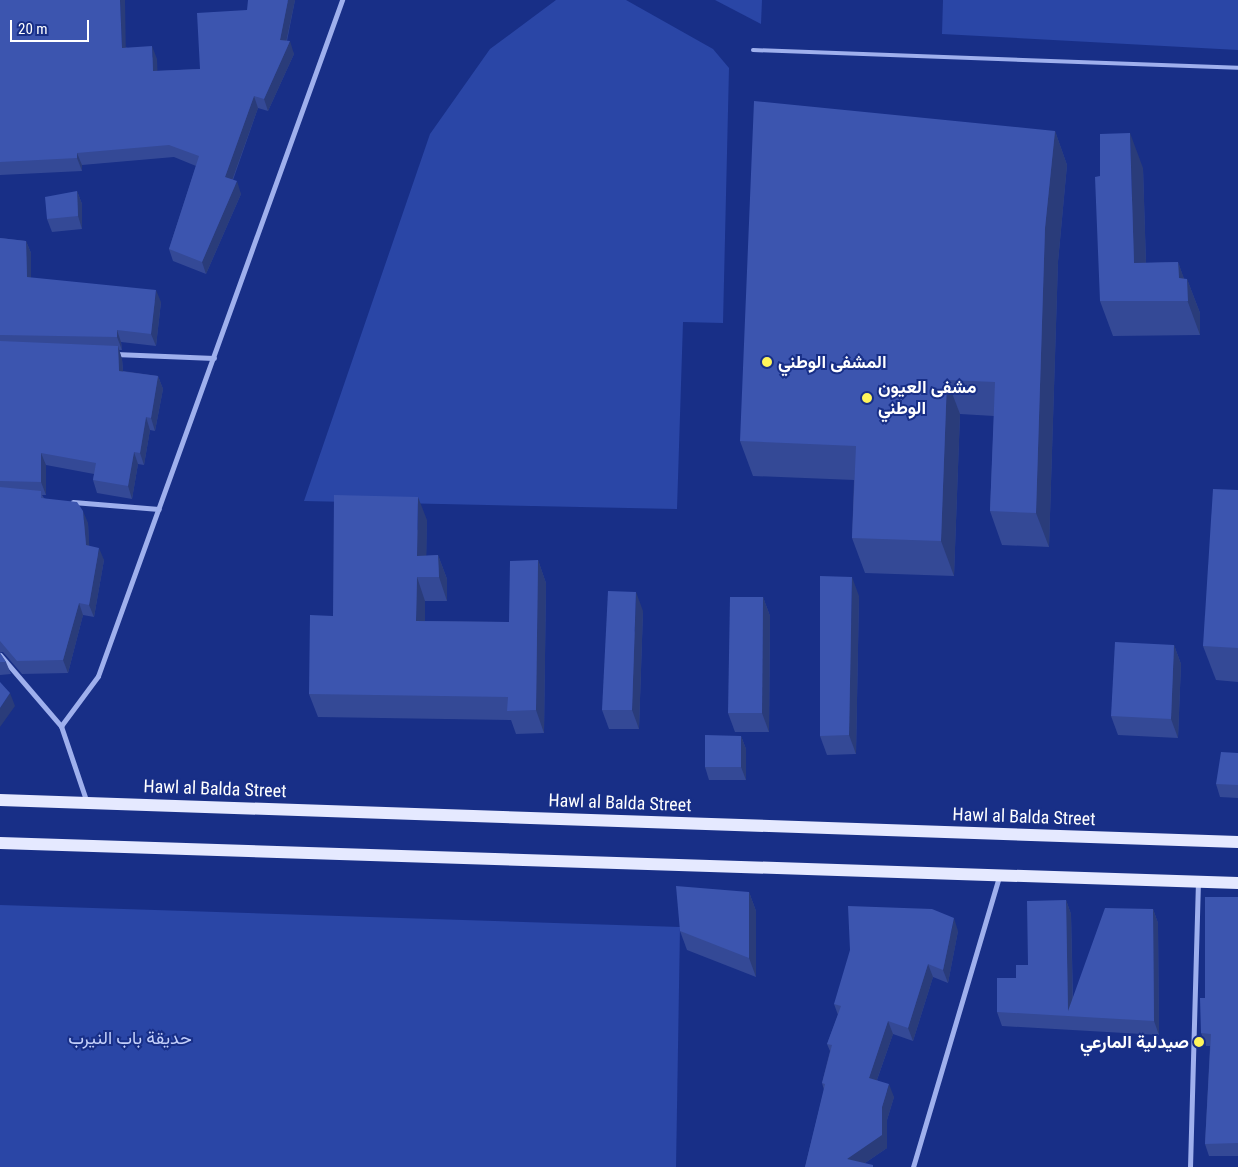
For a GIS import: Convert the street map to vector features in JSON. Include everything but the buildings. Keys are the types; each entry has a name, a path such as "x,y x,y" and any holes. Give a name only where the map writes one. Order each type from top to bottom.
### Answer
{"main road":[{"name":"Hawl al Balda Street","path":"0,800 1238,842"},
{"path":"0,843 1238,883"}],"street":[{"path":"61,726 98,676 342,0"},
{"path":"107,354 214,358"},
{"path":"60,501 159,509"},
{"path":"0,655 61,726 86,802"},
{"path":"913,1167 999,876"},
{"path":"1190,1167 1198,882"}],"lane":[{"path":"753,50 1238,68"}],"green space":[{"path":"556,0 626,0 713,49 729,68 723,323 683,322 677,509 304,501 430,134 490,49"},
{"path":"715,0 762,0 761,24"},
{"path":"943,0 1238,0 1238,50 942,34"},
{"name":"حديقة باب النيرب","path":"0,905 680,927 676,1167 0,1167"}],"place":[{"name":"المشفى الوطني","path":"767,362"},
{"name":"مشفى العيون الوطني","path":"867,398"},
{"name":"صيدلية المارعي","path":"1199,1042"}]}
